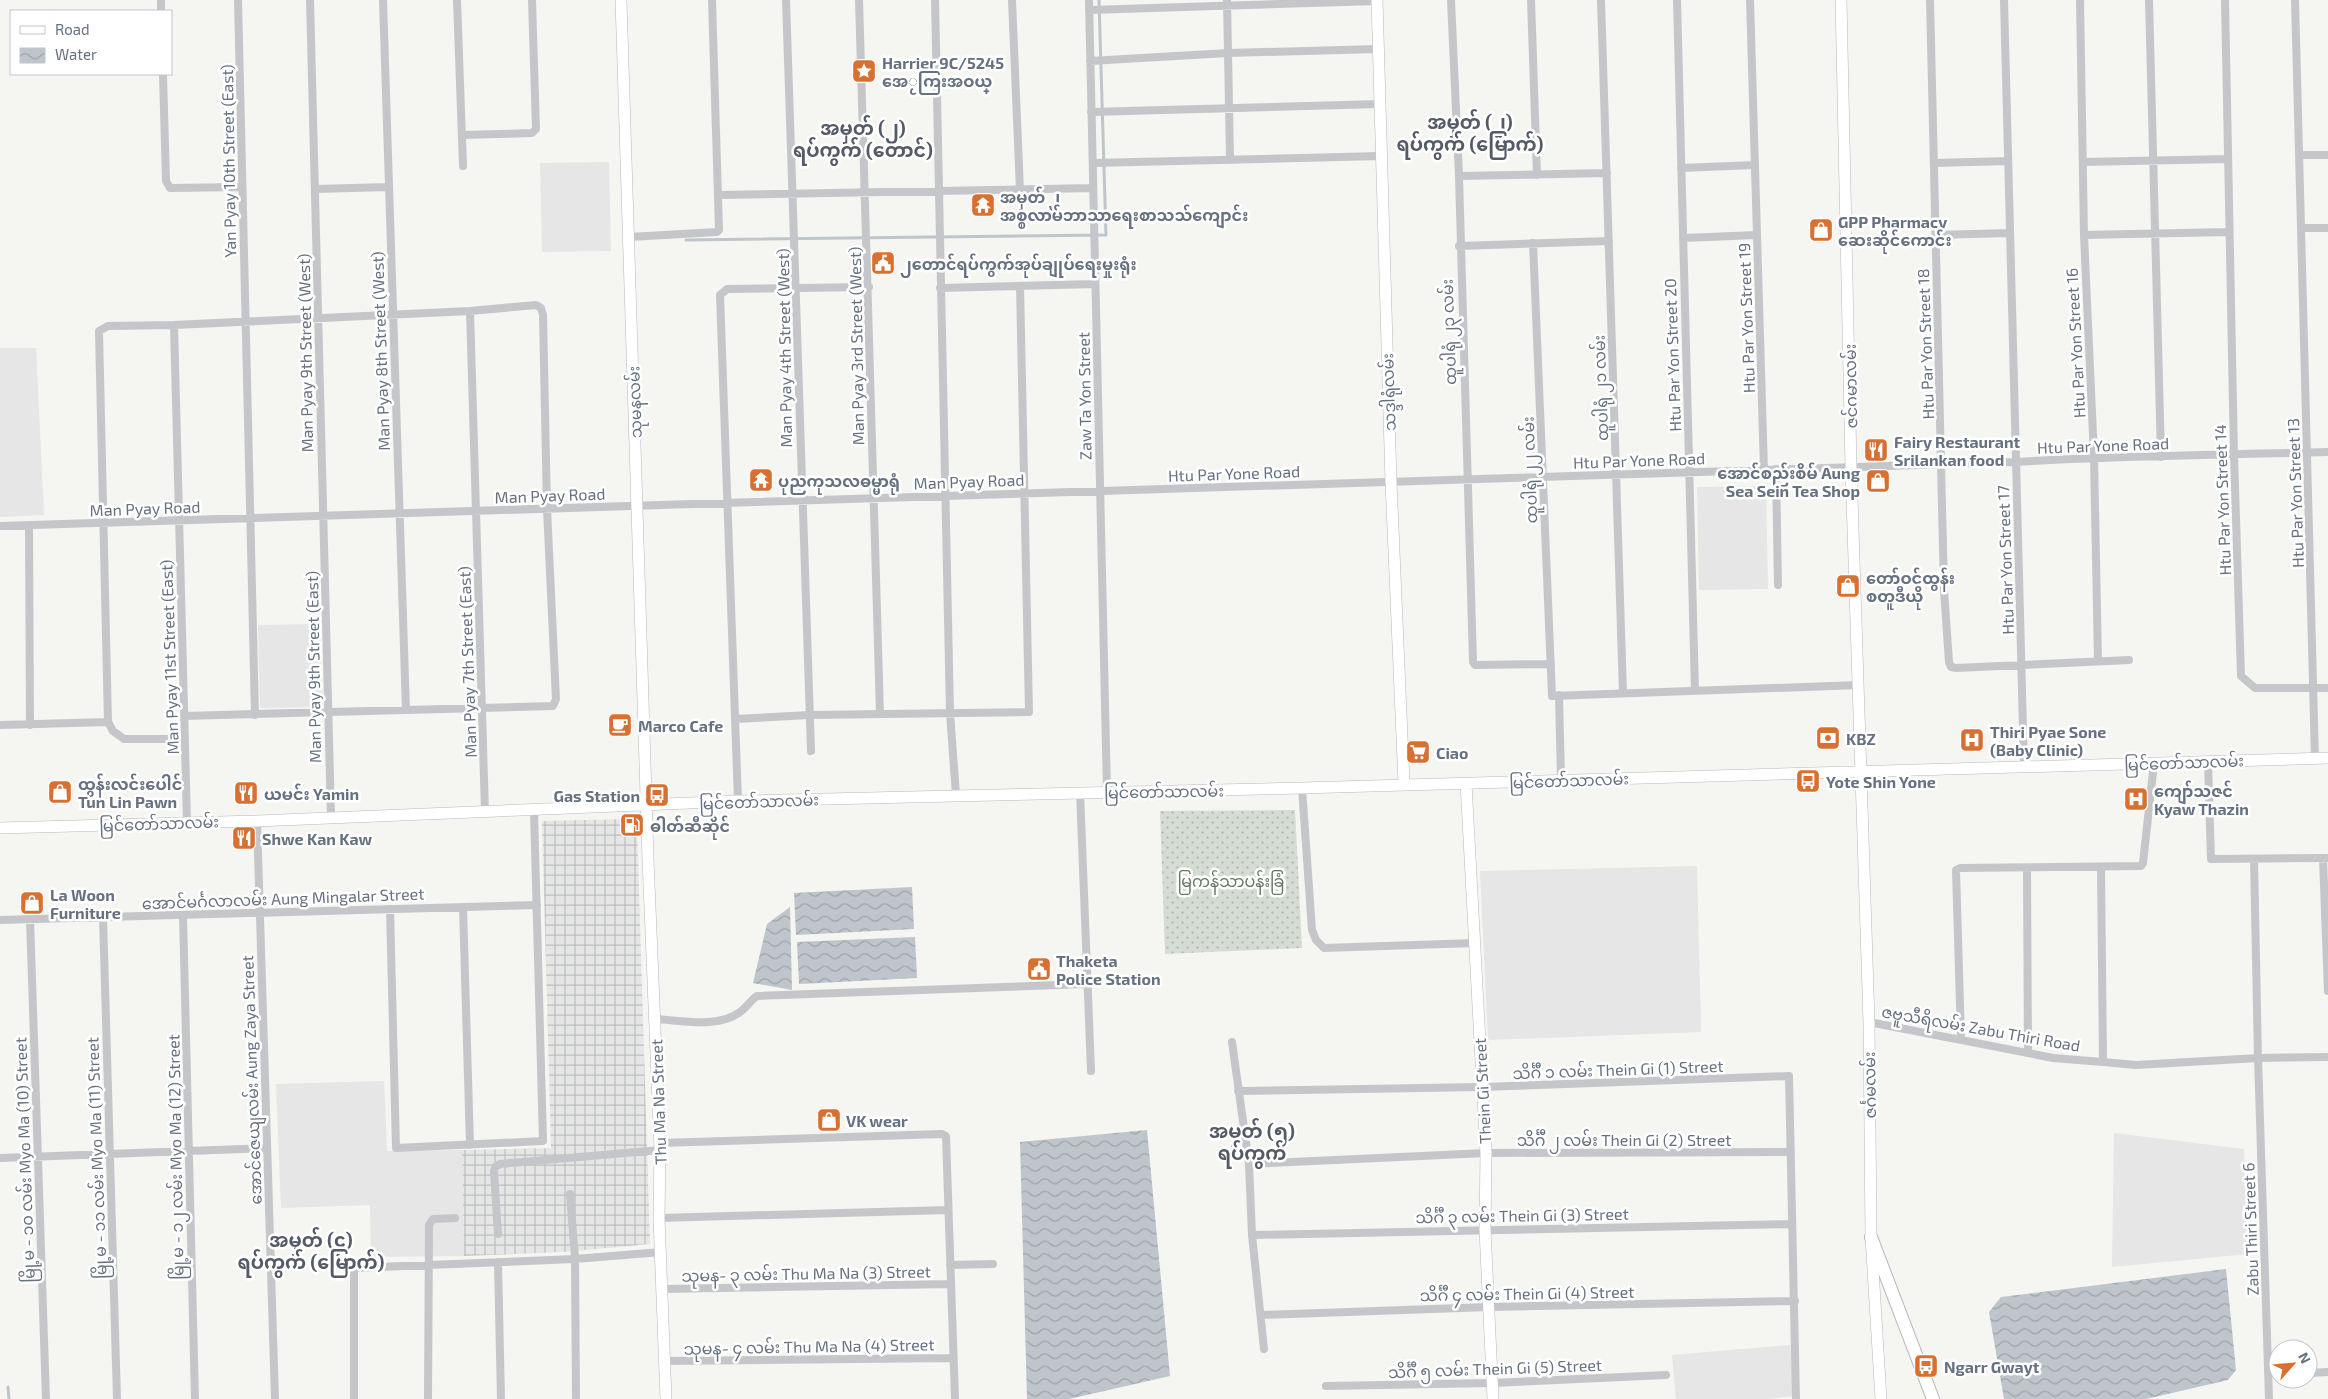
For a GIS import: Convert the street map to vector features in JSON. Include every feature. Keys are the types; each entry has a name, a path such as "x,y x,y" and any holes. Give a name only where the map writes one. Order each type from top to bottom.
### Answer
{"main road":[{"path":"1872,1237 1933,1399"}],"street":[{"name":"Yan Pyay 10th Street (East)","path":"238,0 255,714"},
{"name":"Man Pyay 9th Street (West)","path":"310,0 323,516"},
{"name":"Man Pyay 8th Street (West)","path":"383,0 406,710"},
{"path":"457,0 463,166"},
{"path":"462,135 532,133 536,129 532,0"},
{"name":"သုမနလမ်း","path":"621,0 647,805"},
{"path":"629,237 717,232 719,230 712,0"},
{"name":"Man Pyay 4th Street (West)","path":"786,0 794,195 801,501 811,751"},
{"name":"Man Pyay 3rd Street (West)","path":"859,0 869,288 880,714"},
{"path":"934,0 950,713 956,795"},
{"path":"1012,0 1020,190"},
{"name":"Zaw Ta Yon Street","path":"1089,0 1107,792"},
{"name":"ထူပါရုံ ၂၃ လမ်း","path":"1451,0 1459,176 1459,246 1466,479 1474,664 1551,664"},
{"path":"1531,0 1537,175"},
{"name":"ထူပါရုံ ၂၁ လမ်း","path":"1601,0 1623,693"},
{"name":"Htu Par Yon Street 20","path":"1676,0 1695,691"},
{"name":"Htu Par Yon Street 19","path":"1750,0 1764,470"},
{"name":"ဇင်ဂမာလမ်း","path":"1841,0 1851,467 1862,771"},
{"name":"Htu Par Yon Street 18","path":"1930,0 1944,590 1949,662 1951,667 1956,668 2022,665"},
{"name":"Htu Par Yon Street 17","path":"2004,0 2024,767"},
{"name":"Htu Par Yon Street 16","path":"2080,0 2084,235 2094,457 2098,660"},
{"path":"2150,0 2161,457"},
{"name":"Htu Par Yon Street 14","path":"2226,0 2229,232 2241,676 2255,688 2328,688"},
{"name":"Htu Par Yon Street 13","path":"2295,0 2316,758"},
{"path":"1089,10 1227,3 1377,1"},
{"name":"သဒ္ဒါရုံလမ်း","path":"1377,1 1391,482 1404,783"},
{"path":"1227,3 1230,159"},
{"path":"1090,61 1228,53 1378,49"},
{"path":"163,75 166,181 170,188 242,186"},
{"path":"1092,112 1380,104"},
{"path":"2300,155 2328,155"},
{"path":"1093,163 1382,156"},
{"path":"2083,162 2228,159"},
{"path":"1934,163 2008,161"},
{"path":"1681,168 1755,165"},
{"path":"1459,176 1607,173"},
{"path":"315,189 389,187"},
{"path":"718,195 1093,188"},
{"path":"2302,228 2328,228"},
{"path":"2084,235 2229,232"},
{"path":"1936,235 2010,233"},
{"path":"1683,238 1757,235"},
{"path":"1459,246 1609,241"},
{"name":"ထူပါရုံ ၂၂ လမ်း","path":"1533,243 1551,664 1556,696 1561,780"},
{"path":"940,288 1095,284"},
{"path":"735,719 810,715 1029,712 1020,286"},
{"path":"738,801 721,292 727,289 869,288"},
{"path":"184,716 553,706 556,700 547,509 543,315 541,308 536,305 393,315 174,325 108,326 99,331 105,523 108,722 113,731 124,739 185,739"},
{"name":"Man Pyay 7th Street (East)","path":"470,311 485,812"},
{"name":"Man Pyay 11st Street (East)","path":"174,325 187,822"},
{"name":"Htu Par Yone Road","path":"1100,491 2016,462 2094,457 2328,452"},
{"path":"1776,469 1778,586"},
{"name":"Man Pyay Road","path":"0,526 1100,491"},
{"name":"Man Pyay 9th Street (East)","path":"323,516 331,818"},
{"path":"28,525 30,725"},
{"path":"2022,665 2129,660"},
{"path":"1556,696 1859,685"},
{"path":"0,725 108,722"},
{"name":"မြင်တော်သာလမ်း","path":"0,828 534,811 738,801 1302,788 1404,783 1466,783 2328,758"},
{"path":"2208,762 2211,859 2326,858 2328,991"},
{"path":"1961,1039 1956,870 1960,868 2137,867 2143,863 2154,763"},
{"name":"ဇင်္ဂမလမ်း","path":"1862,771 1872,1237 1880,1399"},
{"name":"Thein Gi Street","path":"1466,783 1486,1153 1485,1228 1493,1399"},
{"path":"1302,788 1312,930 1316,940 1324,948 1475,943"},
{"path":"1080,792 1086,984 1091,1071"},
{"name":"Thu Ma Na Street","path":"647,805 660,1146 660,1252 666,1399"},
{"path":"390,909 396,1148 543,1141 534,811"},
{"name":"အောင်ဇေယျလမ်း Aung Zaya Street","path":"257,821 275,1399"},
{"name":"Zabu Thiri Street 6","path":"2254,858 2258,1058 2268,1347"},
{"path":"2101,868 2102,1062"},
{"path":"2027,869 2028,1053"},
{"name":"အောင်မင်္ဂလာလမ်း Aung Mingalar Street","path":"0,920 536,905"},
{"path":"463,907 470,1145"},
{"name":"မြို့မ - ၁၂ လမ်း Myo Ma (12) Street","path":"183,915 195,1399"},
{"name":"မြို့မ - ၁၁ လမ်း Myo Ma (11) Street","path":"102,917 117,1399"},
{"name":"မြို့မ - ၁၀ လမ်း Myo Ma (10) Street","path":"30,919 46,1399"},
{"path":"655,1019 708,1022 730,1018 741,1012 757,996 1086,984"},
{"name":"ဇဗူသီရိလမ်း Zabu Thiri Road","path":"1868,1022 2053,1058 2136,1065 2258,1058 2328,1057"},
{"path":"1232,1042 1249,1164 1252,1234 1264,1349"},
{"name":"သိင်္ဂီ ၁ လမ်း Thein Gi (1) Street","path":"1238,1091 1482,1087 1789,1076 1790,1152"},
{"path":"498,1234 494,1172 495,1167 510,1163 660,1146 942,1134 946,1136 955,1399"},
{"path":"0,1158 267,1148"},
{"path":"1790,1152 1796,1399"},
{"name":"သိင်္ဂီ ၂ လမ်း Thein Gi (2) Street","path":"1249,1164 1486,1153 1790,1152"},
{"path":"570,1194 574,1259 576,1399"},
{"path":"660,1218 948,1210"},
{"path":"428,1399 428,1264 430,1221 433,1219 455,1218"},
{"name":"သိင်္ဂီ ၃ လမ်း Thein Gi (3) Street","path":"1252,1234 1485,1228 1792,1224"},
{"path":"354,1399 354,1268 574,1259 660,1252"},
{"path":"498,1262 501,1399"},
{"path":"950,1265 993,1264"},
{"name":"သုမန- ၃ လမ်း Thu Ma Na (3) Street","path":"662,1290 951,1284"},
{"name":"သိင်္ဂီ ၄ လမ်း Thein Gi (4) Street","path":"1260,1315 1489,1307 1795,1301"},
{"name":"သုမန- ၄ လမ်း Thu Ma Na (4) Street","path":"664,1361 953,1358"},
{"name":"သိင်္ဂီ ၅ လမ်း Thein Gi (5) Street","path":"1326,1386 1492,1383 1666,1375"}],"shaded area":[{"path":"609,162 611,251 542,252 540,163"},
{"path":"0,348 36,348 44,515 0,517"},
{"path":"1766,486 1768,589 1699,590 1697,487"},
{"path":"320,624 323,707 260,708 258,625"},
{"path":"630,819 637,827 650,1244 564,1252 464,1256 462,1150 551,1148 542,821"},
{"path":"1697,866 1701,1032 1488,1040 1480,871"},
{"path":"384,1081 387,1151 462,1150 464,1256 371,1257 370,1205 281,1208 276,1084"},
{"path":"2114,1133 2244,1149 2248,1254 2112,1267"},
{"path":"1790,1345 1795,1396 1767,1399 1676,1399 1672,1355"}],"green space":[{"name":"မြကန်သာပန်းခြံ","path":"1295,810 1302,948 1165,954 1160,811"}],"water":[{"path":"912,887 914,929 796,935 794,893"},
{"path":"790,907 792,990 753,983 767,924"},
{"path":"915,937 917,978 799,984 797,942"},
{"path":"1147,1130 1170,1376 1069,1399 1027,1399 1020,1142"},
{"path":"2226,1269 2236,1370 2228,1380 2146,1399 2004,1399 1989,1312 2001,1297"}],"waterway":[{"path":"686,240 1106,235 1099,0"},
{"path":"8,1387 9,1399"}],"place":[{"name":"Harrier 9C/5245 အေႂကြးအဝယ္","path":"864,71"},
{"name":"အမှတ် ၂ အစ္စလာမ်ဘာသာရေးစာသသ်ကျောင်း","path":"983,205"},
{"name":"GPP Pharmacy ဆေးဆိုင်ကောင်း","path":"1821,230"},
{"name":"၂တောင်ရပ်ကွက်အုပ်ချုပ်ရေးမှုးရုံး","path":"883,263"},
{"name":"Fairy Restaurant Srilankan food","path":"1876,450"},
{"name":"ပုညကုသလဓမ္မာရုံ","path":"761,480"},
{"name":"အောင်စည်းစိမ် Aung Sea Sein Tea Shop","path":"1878,481"},
{"name":"တော်ဝင်ထွန်း စတူဒီယို","path":"1848,586"},
{"name":"Marco Cafe","path":"620,725"},
{"name":"KBZ","path":"1828,738"},
{"name":"Thiri Pyae Sone (Baby Clinic)","path":"1972,740"},
{"name":"Ciao","path":"1418,752"},
{"name":"Yote Shin Yone","path":"1808,781"},
{"name":"ထွန်းလင်းပေါင် Tun Lin Pawn","path":"60,792"},
{"name":"ယမင်း Yamin","path":"246,793"},
{"name":"Gas Station","path":"657,795"},
{"name":"ကျော်သဇင် Kyaw Thazin","path":"2136,799"},
{"name":"ဓါတ်ဆီဆိုင်","path":"632,825"},
{"name":"Shwe Kan Kaw","path":"244,838"},
{"name":"La Woon Furniture","path":"32,903"},
{"name":"Thaketa Police Station","path":"1039,969"},
{"name":"VK wear","path":"829,1120"},
{"name":"Ngarr Gwayt","path":"1926,1366"}],"district":[{"name":"အမှတ် (၂) ရပ်ကွက် (မြောက်)","path":"1470,132"},
{"name":"အမှတ် (၂) ရပ်ကွက် (တောင်)","path":"863,138"},
{"name":"အမှတ် (၅) ရပ်ကွက်","path":"1252,1141"},
{"name":"အမှတ် (၄) ရပ်ကွက် (မြောက်)","path":"311,1250"}]}
